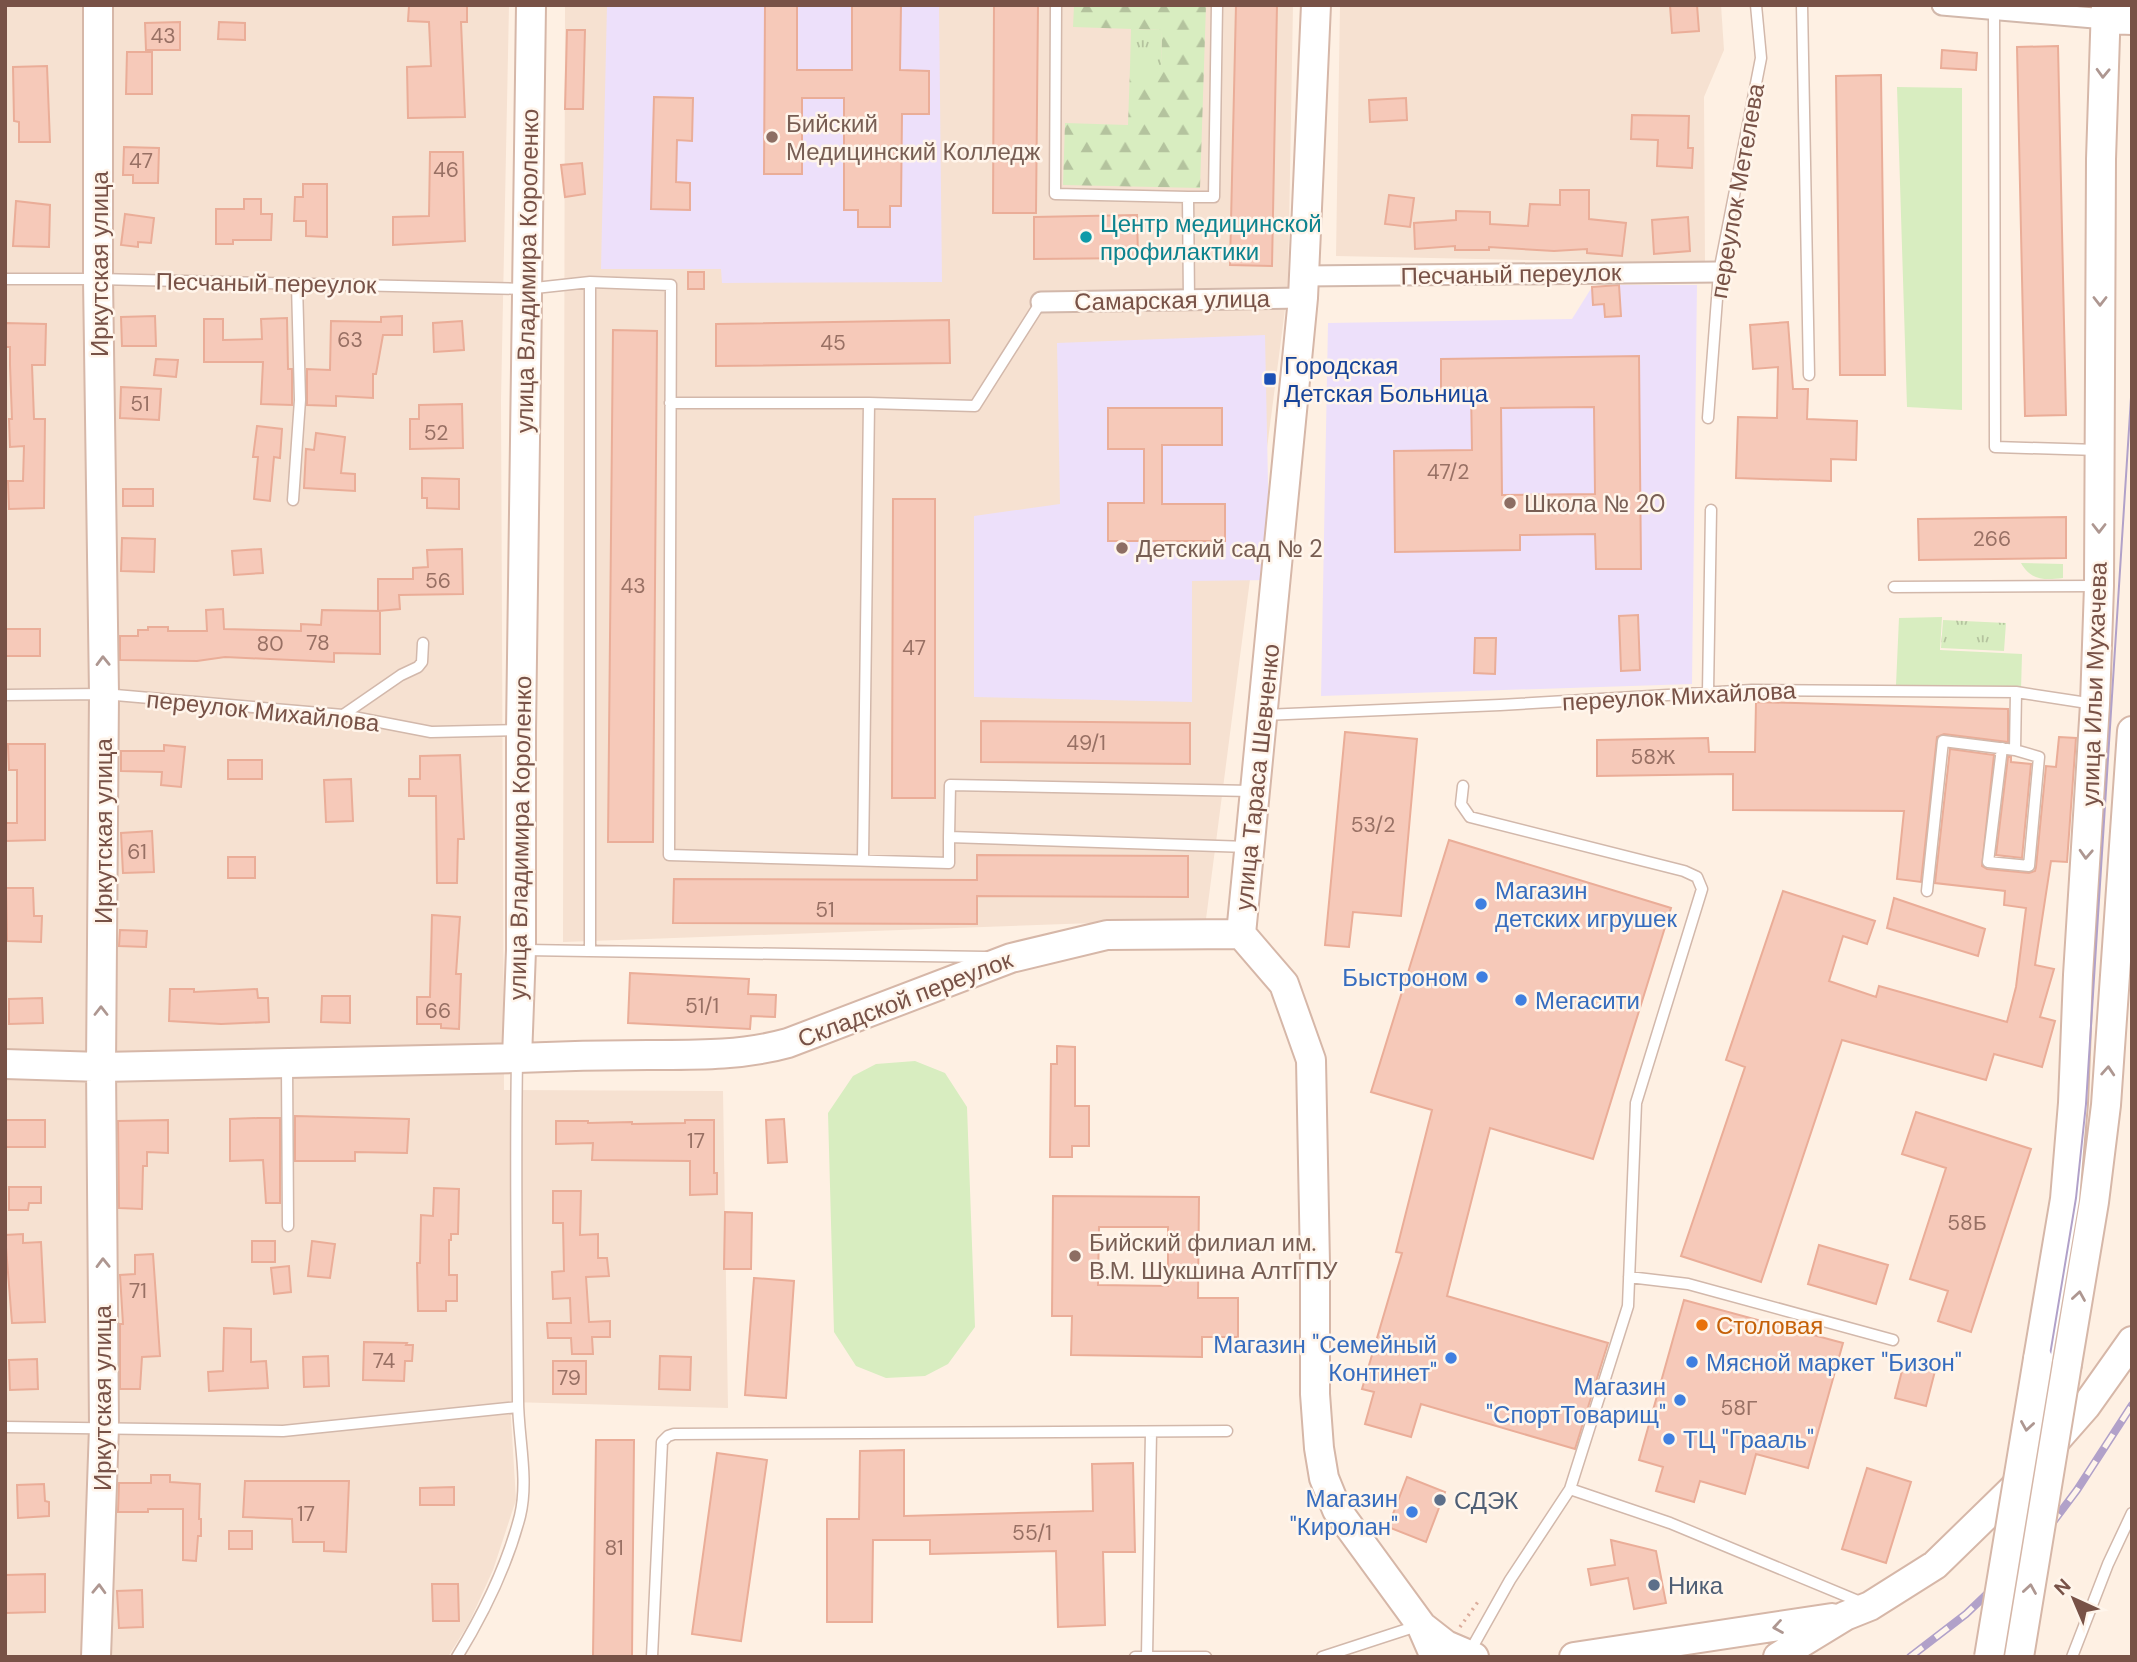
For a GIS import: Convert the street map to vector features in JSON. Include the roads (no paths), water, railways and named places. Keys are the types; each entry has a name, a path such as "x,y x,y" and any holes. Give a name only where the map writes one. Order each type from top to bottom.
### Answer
{"street":[{"name":"Иркутская улица","path":"96,1657 104,1427 101,1067 104,694 98,279 98,5"},
{"name":"улица Владимира Короленко","path":"517,1058 521,950 521,730 531,5"},
{"name":"улица Тараса Шевченко","path":"1316,5 1304,287 1241,934 1284,984 1311,1060 1315,1264 1314,1394 1324,1478 1337,1510 1421,1625 1458,1654"},
{"path":"1942,5 2114,15"},
{"name":"улица Ильи Мухачева","path":"1989,1657 2065,1199 2095,704 2099,586 2101,159 2114,15"},
{"name":"Песчаный переулок","path":"1304,287 1719,272"},
{"name":"Самарская улица","path":"1041,302 1189,301 1304,287"},
{"name":"улица Ильи Мухачева","path":"2019,1657 2094,1202 2106,1105 2132,730"},
{"name":"Складской переулок","path":"101,1067 567,1055 730,1055 760,1051 788,1043 1011,958 1107,935 1241,934"},
{"path":"2080,961 2116,961"},
{"path":"5,1063 101,1067"},
{"path":"1778,1657 1935,1565 2012,1490 2087,1406 2132,1341"},
{"path":"1574,1657 1651,1651 1858,1611"}],"lane":[{"path":"1056,5 1055,194 1188,197 1214,197 1217,5"},
{"name":"переулок Метелева","path":"1708,418 1719,272 1761,58 1756,5"},
{"path":"1801,5 1809,375"},
{"path":"1994,9 1995,447 2100,450"},
{"path":"1188,197 1189,301"},
{"name":"Песчаный переулок","path":"5,279 526,289 590,282 671,285 670,403"},
{"path":"590,282 590,951"},
{"path":"293,500 300,400 298,284"},
{"path":"1041,302 975,406 670,403 669,855 949,863 950,785 1255,791"},
{"path":"863,859 869,403"},
{"path":"1707,692 1711,510"},
{"path":"1894,587 2099,586"},
{"path":"343,715 401,675 418,667 422,662 423,643"},
{"name":"переулок Михайлова","path":"1263,715 1500,705 1752,690 2016,692 2095,704"},
{"path":"2015,750 2016,692"},
{"name":"переулок Михайлова","path":"5,695 104,694 343,715 431,732 521,730"},
{"path":"1927,891 1943,741 2002,748 2015,750 2039,757 2029,866 1988,862 2002,748"},
{"path":"1458,1654 1570,1489 1628,1306 1636,1103 1702,889 1697,877 1684,870 1471,817 1461,804 1463,786"},
{"path":"949,837 1250,848"},
{"path":"521,950 1011,958"},
{"name":"улица Владимира Короленко","path":"457,1657 487,1605 520,1516 523,1497 518,1408 517,1058"},
{"path":"287,1062 288,1226"},
{"path":"1629,1277 1688,1284 1893,1340"},
{"path":"5,1427 283,1431 518,1408"},
{"path":"652,1657 663,1443 668,1436 1227,1431"},
{"path":"1147,1656 1151,1432"},
{"path":"1570,1489 1670,1523 1858,1611"},
{"path":"2072,1657 2108,1564 2132,1513"},
{"path":"1322,1657 1421,1625"},
{"path":"1135,1657 1206,1657"}],"tram line":[{"path":"2000,1657 2076,1198 2086,1104 2132,382"}],"railway":[{"path":"1910,1657 1966,1614 2029,1554 2077,1490 2132,1405"}],"place":[{"name":"Бийский Медицинский Колледж","path":"772,137"},
{"name":"Центр медицинской профилактики","path":"1086,237"},
{"name":"Городская Детская Больница","path":"1270,379"},
{"name":"Школа № 20","path":"1510,503"},
{"name":"Детский сад № 2","path":"1122,548"},
{"name":"Магазин детских игрушек","path":"1481,904"},
{"name":"Быстроном","path":"1482,977"},
{"name":"Мегасити","path":"1521,1000"},
{"name":"Бийский филиал им. В.М. Шукшина АлтГПУ","path":"1075,1256"},
{"name":"Столовая","path":"1702,1325"},
{"name":"Магазин \"Семейный Континет\"","path":"1451,1358"},
{"name":"Мясной маркет \"Бизон\"","path":"1692,1362"},
{"name":"Магазин \"СпортТоварищ\"","path":"1680,1400"},
{"name":"ТЦ \"Грааль\"","path":"1669,1439"},
{"name":"СДЭК","path":"1440,1500"},
{"name":"Магазин \"Киролан\"","path":"1412,1512"},
{"name":"Ника","path":"1654,1585"}]}
